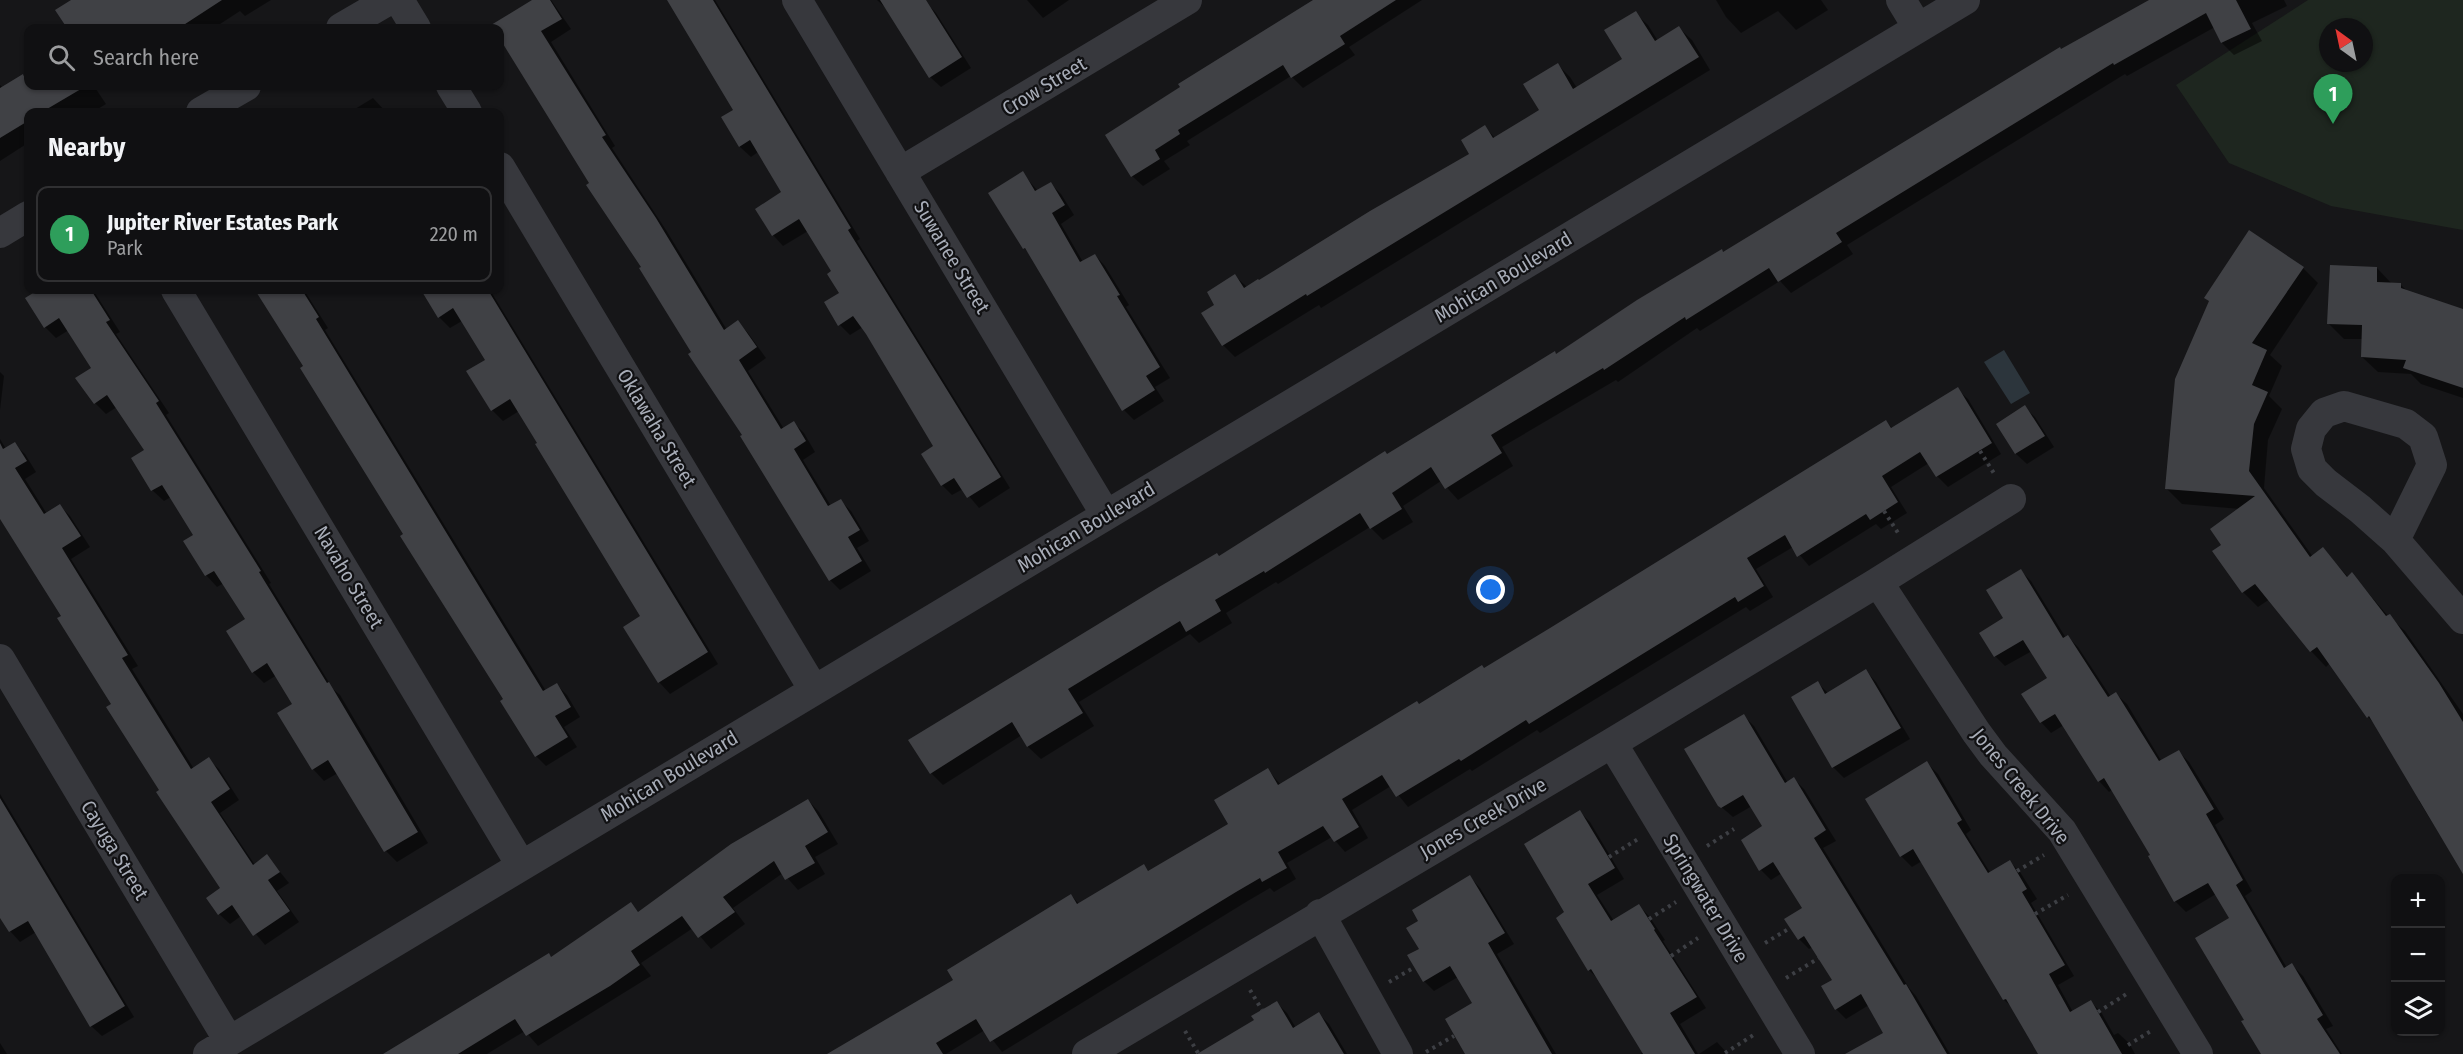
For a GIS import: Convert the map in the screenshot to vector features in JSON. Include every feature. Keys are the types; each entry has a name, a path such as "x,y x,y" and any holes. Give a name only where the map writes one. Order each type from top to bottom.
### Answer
{"street":[{"path":"348,24 389,0"},
{"path":"399,0 414,24"},
{"name":"Suwanee Street","path":"797,0 1106,515"},
{"name":"Crow Street","path":"900,172 1187,0"},
{"path":"1901,0 1918,28"},
{"name":"Mohican Boulevard","path":"219,1047 1965,0"},
{"path":"208,108 239,90"},
{"path":"453,90 465,108"},
{"name":"Oklawaha Street","path":"504,174 814,690"},
{"path":"0,233 24,218"},
{"name":"Navaho Street","path":"178,294 521,865"},
{"path":"2395,540 2432,465 2423,437 2406,424 2344,406 2325,413 2311,429 2306,449 2312,469 2395,540 2463,619"},
{"name":"Jones Creek Drive","path":"1087,1054 1612,743 2011,499"},
{"name":"Jones Creek Drive","path":"1878,582 1968,721 1993,754 2056,823 2198,1054"},
{"name":"Cayuga Street","path":"0,659 219,1047"},
{"name":"Springwater Drive","path":"1612,743 1800,1054"},
{"path":"1320,914 1398,1054"}],"path":[{"path":"2035,914 2092,881"},
{"path":"1762,991 1819,958"},
{"path":"1422,1054 1454,1036"}],"shaded area":[{"path":"2308,0 2463,0 2463,230 2331,206 2229,163 2176,85"},
{"path":"2004,350 2030,393 2011,404 1984,362"}],"building":[{"path":"71,0 222,0 185,24 64,24 55,10"},
{"path":"532,0 550,0 562,19 541,31 606,135 602,137 656,218 724,330 738,320 757,347 739,360 781,429 794,421 806,441 794,449 828,506 841,499 860,530 848,537 862,561 829,581 740,436 742,435 688,354 691,352 639,268 641,267 586,185 589,183 504,45 504,24 493,24"},
{"path":"667,0 713,0 851,228 848,230 1001,477 967,498 954,478 941,486 921,454 933,446 866,334 853,316 838,326 824,302 839,293 827,274 831,271 799,219 772,236 755,209 781,192 750,140 739,147 721,117 733,110"},
{"path":"880,0 926,0 962,57 929,78"},
{"path":"1313,0 1396,0 1340,36 1345,44 1291,78 1283,65 1178,130 1180,134 1155,150 1160,159 1131,177 1105,135 1180,87 1178,84"},
{"path":"2149,0 2236,0 2251,29 2221,43 2206,13 2114,65 2113,63 1836,233 1842,242 1778,282 1769,268 1686,320 1685,317 1604,370 1603,368 1491,435 1502,453 1445,489 1431,467 1392,493 1402,509 1370,529 1360,513 1265,573 1264,571 1215,600 1221,611 1186,632 1180,621 1068,689 1083,713 1027,747 1012,722 930,774 908,740 1159,587 1217,553 1219,556 1385,451 1387,454 1555,351 1556,354 1637,300 1722,249 1723,252 2060,47 2061,49"},
{"path":"1636,11 1655,41 1679,26 1699,57 1222,346 1201,313 1214,305 1207,292 1235,274 1244,288 1259,280 1370,211 1469,154 1461,140 1485,125 1493,138 1539,110 1523,84 1558,63 1573,89 1622,59 1604,30"},
{"path":"23,74 24,90 79,90 49,108 24,108 24,123 0,138 0,88"},
{"path":"1023,171 1035,191 1051,182 1065,205 1052,213 1080,262 1095,254 1120,295 1117,296 1160,367 1146,376 1155,390 1122,411 1025,248 1023,249 988,193"},
{"path":"2249,230 2304,267 2252,343 2267,350 2252,385 2268,392 2254,424 2249,471 2310,557 2323,547 2347,577 2352,572 2386,616 2390,614 2439,683 2463,722 2463,874 2369,716 2367,718 2317,647 2310,652 2255,584 2242,593 2212,551 2221,545 2210,529 2255,496 2165,489 2175,379 2209,301 2204,298"},
{"path":"2330,265 2377,267 2377,282 2401,283 2401,288 2463,309 2463,388 2403,368 2406,360 2361,357 2362,325 2327,324"},
{"path":"32,294 94,294 110,320 106,322 159,401 156,403 261,571 259,572 327,683 329,682 418,832 384,852 328,760 312,770 277,713 292,704 267,663 252,673 226,631 245,619 214,571 205,576 183,541 193,535 162,485 151,491 131,458 144,450 107,395 94,404 75,378 91,368 59,318 44,328 25,298"},
{"path":"258,294 305,294 319,317 316,319 543,691 557,683 571,707 555,716 568,737 535,757 500,701 503,699 400,536 403,534 300,368 303,366"},
{"path":"423,294 490,294 708,652 658,683 623,627 640,616 535,444 537,443 510,399 491,411 466,371 485,360 453,308 438,318"},
{"path":"1958,387 1992,443 1936,477 1920,452 1882,476 1898,502 1870,520 1866,514 1797,557 1785,535 1747,558 1764,586 1738,602 1735,597 1529,724 1526,720 1461,761 1459,759 1396,797 1382,775 1342,799 1359,827 1334,842 1323,826 1278,852 1287,868 1262,882 1260,878 1236,892 990,1042 976,1019 936,1043 943,1054 827,1054 953,980 947,970 1071,894 1077,904 1144,864 1148,871 1228,824 1214,800 1268,768 1278,785 1417,701 1419,704 1482,665 1484,668 1886,420 1891,428"},
{"path":"2025,405 2045,436 2015,454 1996,424"},
{"path":"15,442 27,461 15,468 44,514 60,504 81,536 62,548 128,655 122,658 191,769 209,757 230,789 211,802 253,865 267,854 280,872 268,880 290,911 253,936 232,905 218,915 206,898 220,888 156,792 159,790 106,707 111,704 57,618 61,616 0,519 0,443 3,449"},
{"path":"2021,569 2063,638 2068,635 2108,697 2116,692 2159,761 2179,750 2214,809 2206,814 2243,880 2236,885 2284,968 2292,963 2323,1015 2317,1019 2340,1054 2261,1054 2241,1021 2244,1020 2195,938 2229,918 2208,883 2174,902 2148,856 2150,855 2104,778 2098,782 2055,714 2040,723 2021,694 2047,678 2023,640 1994,657 1979,633 2003,618 1986,590"},
{"path":"1866,669 1901,728 1832,768 1791,697 1818,681 1825,694"},
{"path":"1744,714 1785,783 1794,777 1826,830 1814,838 1947,1054 1845,1054 1883,1033 1861,994 1835,1010 1821,986 1832,980 1804,936 1798,940 1784,919 1802,908 1773,862 1759,871 1741,840 1762,826 1743,795 1721,808 1718,806 1684,749"},
{"path":"1927,761 1962,820 1957,823 1988,873 2010,860 2027,889 2022,892 2065,965 2049,974 2070,1012 2091,1000 2122,1054 2038,1054 1913,849 1900,857 1865,799"},
{"path":"0,798 125,1006 90,1027 28,921 9,932 0,918"},
{"path":"808,799 828,832 805,846 815,863 785,880 774,861 723,897 735,912 698,938 682,916 631,951 640,965 610,986 526,1036 515,1019 458,1054 383,1054 549,953 551,957 631,902 638,912 731,844"},
{"path":"1580,810 1615,868 1588,884 1611,921 1639,904 1697,997 1670,1013 1695,1054 1643,1054 1591,969 1588,971 1556,918 1564,912 1524,844"},
{"path":"1470,875 1505,933 1488,943 1552,1054 1465,1054 1445,1019 1472,1003 1450,966 1423,982 1407,955 1419,949 1406,928 1418,921 1412,910"},
{"path":"1277,1001 1293,1028 1319,1012 1344,1054 1197,1054 1254,1020 1251,1016"}],"place":[{"name":"Jupiter River Estates Park","path":"2333,124"}]}
